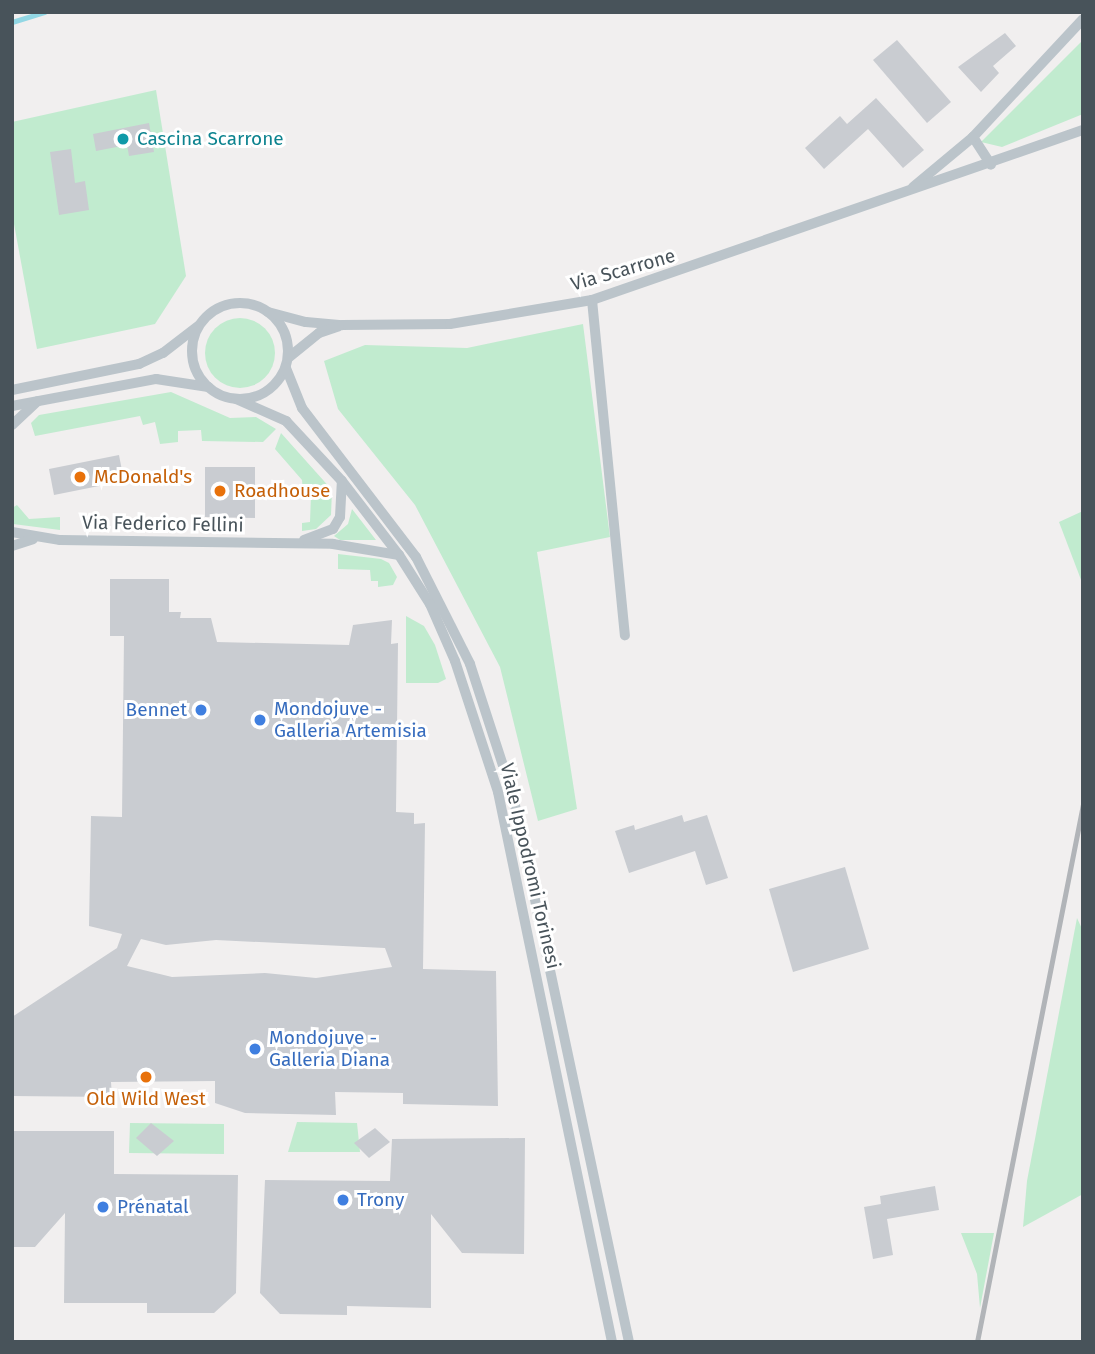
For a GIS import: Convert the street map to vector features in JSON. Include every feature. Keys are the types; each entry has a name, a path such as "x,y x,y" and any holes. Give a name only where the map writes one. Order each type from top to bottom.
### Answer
{"street":[{"name":"Via Scarrone","path":"902,195 973,137 1083,19"},
{"name":"Via Scarrone","path":"268,312 306,322 342,325 450,324 592,300 995,163 1083,130"},
{"path":"973,137 995,163"},
{"path":"592,300 625,635"},
{"path":"12,390 139,364 163,353 224,306 246,304 268,312 284,332 287,363 266,392 236,399 208,387 156,379 12,406"},
{"path":"201,325 192,351 200,377 208,387"},
{"name":"Via Scarrone","path":"287,363 319,333 342,325"},
{"name":"Viale Ippodromi Torinesi","path":"287,363 302,408 416,556 470,664 513,796 629,1342"},
{"name":"Viale Ippodromi Torinesi","path":"236,399 286,421 342,481 399,555 430,604 455,661 498,792 612,1342"},
{"path":"12,425 39,400"},
{"name":"Via Federico Fellini","path":"292,543 332,529 344,506 342,481"},
{"name":"Via Federico Fellini","path":"12,532 33,539 343,545 399,555"},
{"name":"Via Federico Fellini","path":"12,546 33,539"}],"green space":[{"path":"1083,40 1083,114 1002,147 981,142"},
{"path":"156,90 186,276 155,324 37,349 12,213 12,122"},
{"path":"240,318 265,328 275,353 265,378 240,388 215,378 205,353 215,328"},
{"path":"583,324 610,537 537,552 577,809 538,821 500,667 415,505 338,409 324,361 365,345 467,348"},
{"path":"171,392 230,418 256,417 276,429 263,442 202,441 201,430 178,431 178,442 160,444 155,422 143,425 140,416 35,436 31,423 39,415"},
{"path":"281,433 332,490 331,515 316,529 302,531 302,523 310,522 311,494 303,493 302,480 275,449"},
{"path":"17,505 29,519 60,517 60,530 13,524 12,508"},
{"path":"352,509 376,540 340,540 334,536 348,524"},
{"path":"1083,511 1083,585 1059,522"},
{"path":"338,554 381,559 389,563 397,577 393,585 378,587 378,581 371,581 370,570 338,569"},
{"path":"406,616 424,626 435,645 446,679 438,683 406,683"},
{"path":"1077,918 1083,931 1083,1194 1023,1227 1027,1181"},
{"path":"297,1122 357,1123 360,1152 288,1152"},
{"path":"130,1123 224,1124 224,1154 129,1153"},
{"path":"961,1233 994,1233 980,1308 977,1274"}],"building":[{"path":"1005,33 1016,46 993,66 999,73 981,92 958,67"},
{"path":"897,40 951,102 927,123 873,60"},
{"path":"876,98 924,150 903,168 868,129 824,169 805,148 840,116 847,124"},
{"name":"Cascina Scarrone","path":"149,123 154,152 129,156 127,145 96,151 93,134"},
{"path":"71,149 75,183 85,181 89,210 59,215 50,152"},
{"path":"119,455 124,481 54,495 49,469"},
{"path":"205,467 255,467 255,518 205,517"},
{"path":"110,579 169,579 169,612 181,612 180,618 211,618 217,642 349,645 353,625 392,620 391,644 398,643 396,812 414,813 414,824 425,823 423,969 496,971 498,1106 403,1104 403,1093 335,1092 336,1115 245,1113 215,1103 215,1081 111,1082 112,1097 12,1096 12,1017 117,948 122,934 89,926 91,816 122,817 124,636 110,636","holes":["141,939 166,945 216,940 385,948 392,967 316,978 265,973 172,977 127,966"]},
{"path":"682,815 684,822 707,815 728,878 706,885 695,851 629,873 615,831 634,825 635,830"},
{"path":"845,867 869,949 793,972 769,889"},
{"path":"151,1123 174,1141 157,1156 136,1138"},
{"path":"375,1128 390,1142 369,1158 354,1143"},
{"path":"12,1131 114,1131 114,1174 238,1175 236,1293 214,1313 147,1313 147,1303 64,1303 65,1213 35,1247 12,1247"},
{"path":"525,1138 524,1254 462,1253 431,1214 431,1308 347,1306 347,1315 280,1314 260,1293 265,1180 390,1181 392,1139"},
{"path":"935,1186 939,1210 887,1219 893,1255 873,1259 864,1207 881,1204 880,1196"}],"waterway":[{"path":"12,22 44,12"}],"railway":[{"path":"977,1342 1083,804"}],"place":[{"name":"Cascina Scarrone","path":"123,139"},
{"name":"McDonald's","path":"80,477"},
{"name":"Roadhouse","path":"220,491"},
{"name":"Bennet","path":"201,710"},
{"name":"Mondojuve - Galleria Artemisia","path":"260,720"},
{"name":"Mondojuve - Galleria Diana","path":"255,1049"},
{"name":"Old Wild West","path":"146,1077"},
{"name":"Trony","path":"343,1200"},
{"name":"Prénatal","path":"103,1207"}]}
